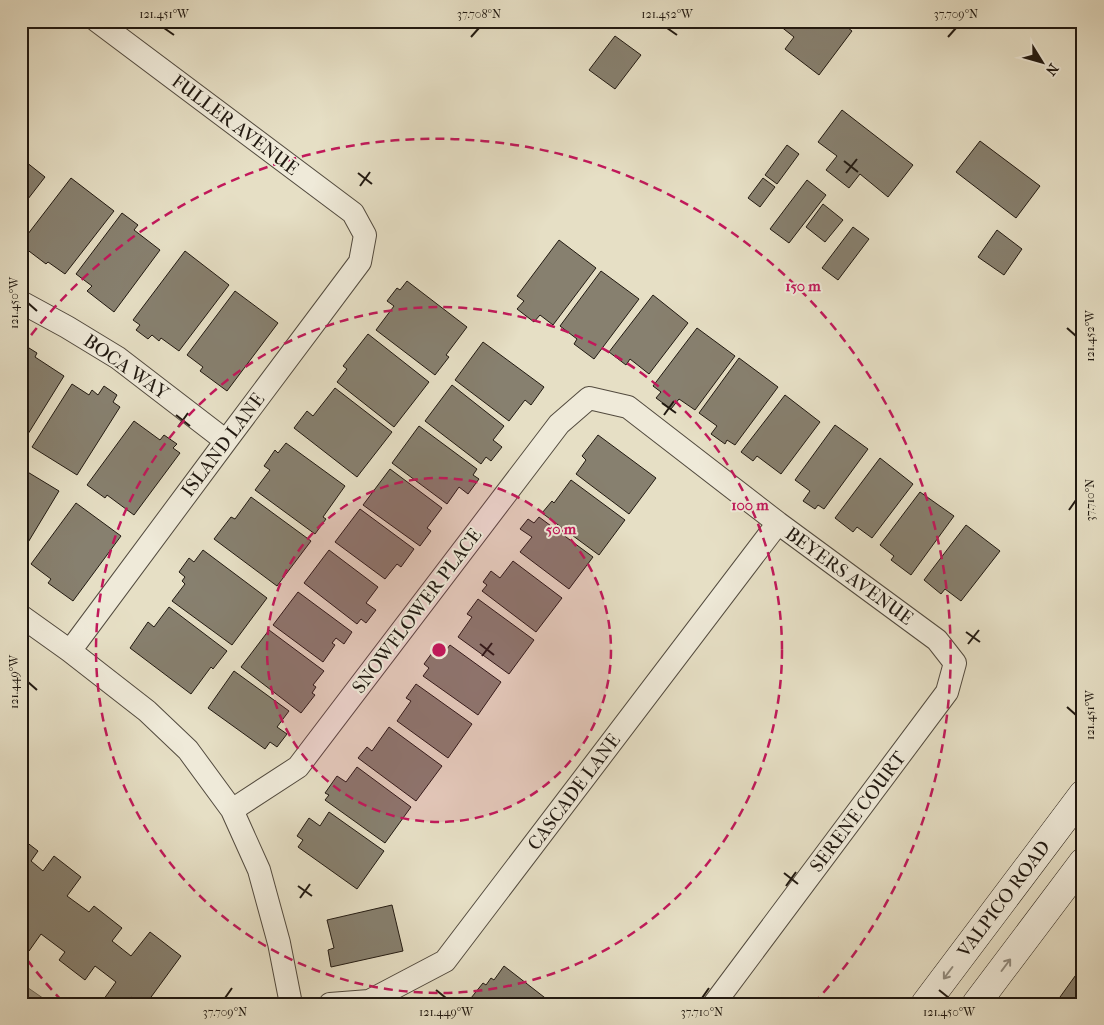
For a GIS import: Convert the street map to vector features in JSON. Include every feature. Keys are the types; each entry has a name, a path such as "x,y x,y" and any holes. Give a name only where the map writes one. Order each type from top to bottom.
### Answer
{"main road":[{"name":"VALPICO ROAD","path":"925,1004 1083,794"},
{"path":"976,1004 1083,862"}],"street":[{"name":"FULLER AVENUE","path":"97,21 353,213 365,235"},
{"name":"ISLAND LANE","path":"70,651 360,262 365,235"},
{"name":"BOCA WAY","path":"21,302 118,358 226,440"},
{"name":"BEYERS AVENUE","path":"590,398 628,407 778,523 937,640 955,663"},
{"name":"SNOWFLOWER PLACE","path":"232,810 298,767 559,424 590,398"},
{"name":"CASCADE LANE","path":"330,1004 369,1001 445,960 778,523"},
{"path":"21,616 70,651 146,711 188,750 232,810 259,870 279,943 291,1004"},
{"name":"SERENE COURT","path":"714,1004 947,692 955,663"}],"shaded area":[{"path":"21,983 50,1003 56,997 66,1004 21,1004"}],"building":[{"path":"658,21 672,21 667,28"},
{"path":"776,21 839,21 852,31 819,75 785,49 794,37"},
{"path":"615,36 641,55 615,89 589,70"},
{"path":"842,110 913,165 888,197 860,174 849,188 826,170 837,156 818,142"},
{"path":"980,141 1040,186 1016,218 956,172"},
{"path":"787,145 799,154 777,184 765,175"},
{"path":"21,158 45,177 21,208"},
{"path":"71,178 114,211 65,274 48,262 46,264 21,245 21,243"},
{"path":"763,178 775,187 760,207 748,198"},
{"path":"807,180 826,195 789,243 770,229"},
{"path":"823,204 843,220 825,242 806,227"},
{"path":"122,213 138,225 134,230 160,250 114,312 87,291 92,286 76,274"},
{"path":"853,227 869,239 838,280 822,268"},
{"path":"997,230 1022,249 1004,275 978,257"},
{"path":"559,240 596,268 553,325 540,315 534,322 517,309 524,301 517,296"},
{"path":"185,251 229,285 179,351 161,338 159,341 152,335 148,339 136,330 140,325 133,320"},
{"path":"601,271 639,299 594,359 574,344 577,339 560,326"},
{"path":"407,281 467,327 446,355 449,357 435,375 376,330 394,306 387,301 397,288 400,290"},
{"path":"235,291 278,323 227,391 200,371 203,367 187,355"},
{"path":"653,295 688,323 649,374 630,359 626,365 609,352"},
{"path":"697,328 735,356 695,410 679,399 671,409 656,398 661,392 653,386"},
{"path":"368,334 429,382 394,427 337,382 347,369 343,366"},
{"path":"483,342 544,387 531,405 525,400 509,421 455,380"},
{"path":"21,343 37,353 35,357 64,376 23,442 21,441"},
{"path":"739,358 778,387 735,445 727,440 725,444 711,434 717,426 699,413"},
{"path":"72,384 89,395 92,390 98,395 104,386 117,395 113,402 120,407 77,475 32,447"},
{"path":"452,385 504,426 493,440 502,447 491,461 486,457 481,464 425,421"},
{"path":"335,388 392,432 357,477 294,428 307,411 313,416"},
{"path":"785,395 820,422 781,474 757,456 753,461 741,452"},
{"path":"134,421 160,440 164,435 177,444 173,448 180,453 134,515 107,495 105,498 87,485"},
{"path":"835,425 868,449 824,509 818,505 815,509 803,501 810,491 795,480"},
{"path":"419,426 477,469 473,475 479,479 468,494 459,487 447,504 392,463"},
{"path":"598,435 656,478 629,514 576,474 586,460 582,456"},
{"path":"286,443 345,486 323,517 326,519 315,534 255,490 270,470 264,466 275,450 278,453"},
{"path":"880,458 913,484 872,538 857,527 853,532 835,518"},
{"path":"21,468 59,491 21,554"},
{"path":"390,469 442,508 427,528 431,531 420,546 363,505"},
{"path":"571,480 625,520 599,555 542,513 552,501 554,503"},
{"path":"920,492 954,516 911,575 891,560 894,556 880,545"},
{"path":"251,497 311,541 277,586 214,539 231,517 235,519"},
{"path":"76,503 121,536 73,601 48,583 51,579 31,564"},
{"path":"360,509 414,549 401,567 397,564 385,579 335,542"},
{"path":"539,517 593,557 569,589 520,552 532,537 520,529 528,519 534,523"},
{"path":"966,525 1000,551 961,601 945,589 941,594 924,580"},
{"path":"203,550 267,598 232,645 172,601 185,584 182,581 185,577 179,572 189,558 194,562"},
{"path":"329,550 378,587 366,603 376,610 366,623 361,619 357,624 304,583"},
{"path":"513,561 562,598 536,632 482,591 487,585 483,582 491,571 500,578"},
{"path":"298,592 352,632 344,644 336,638 332,643 335,645 323,662 273,625"},
{"path":"478,599 534,640 509,674 458,637 472,617 467,614"},
{"path":"169,607 227,651 213,669 211,667 191,694 130,648 148,622 154,627"},
{"path":"269,630 324,671 313,685 316,687 312,693 315,695 301,713 241,667"},
{"path":"450,645 501,682 478,715 423,676 429,668 424,664 432,653 439,659"},
{"path":"234,671 289,711 277,727 287,734 277,747 270,742 265,749 208,708"},
{"path":"416,684 472,724 448,758 397,721 411,701 406,698"},
{"path":"389,727 442,766 416,801 358,758 367,747 372,751"},
{"path":"357,767 411,807 385,843 325,800 329,795 325,793 337,776 346,782"},
{"path":"329,812 384,851 357,889 298,847 303,840 297,836 309,818 320,826"},
{"path":"21,838 38,851 31,861 43,871 54,856 81,877 67,896 89,912 94,906 122,928 112,941 131,956 150,932 181,956 146,1004 139,1004 131,997 126,1004 102,1004 116,982 95,966 85,980 59,960 65,952 41,934 29,951 21,945"},
{"path":"392,905 403,951 331,967 328,950 334,948 327,920"},
{"path":"1083,965 1083,1004 1055,1004"},
{"path":"504,966 553,1004 479,1004 471,998 483,983 486,985 491,978 494,980"}]}
